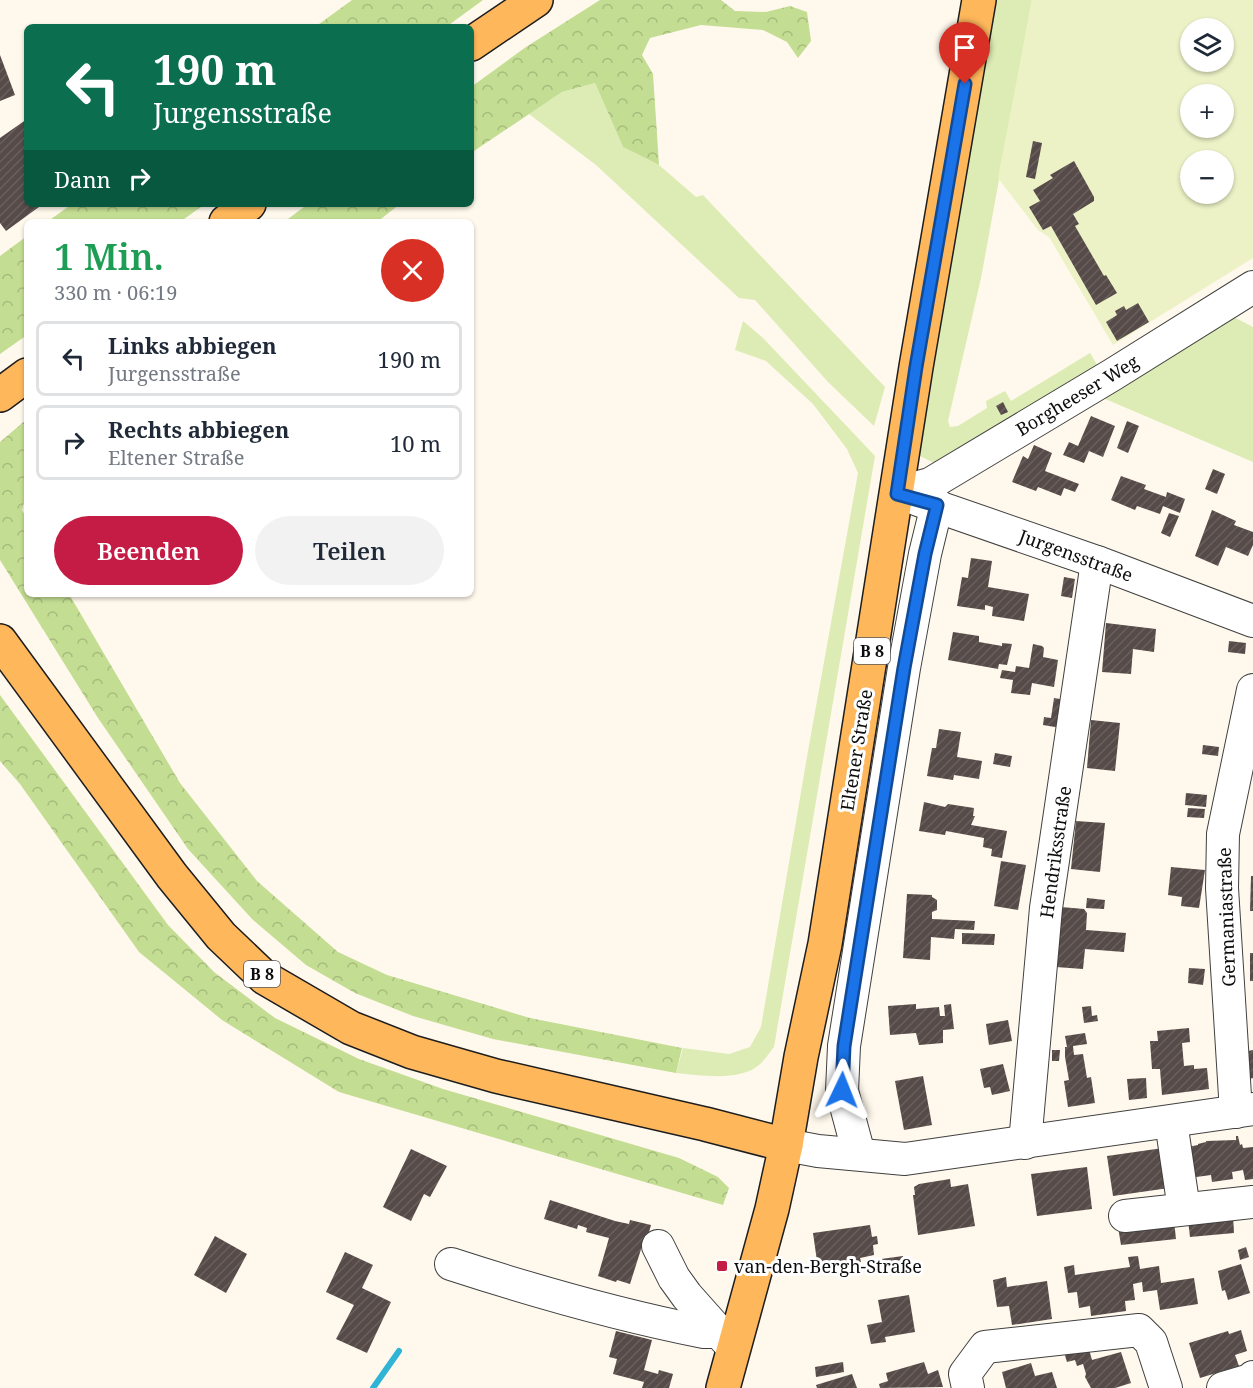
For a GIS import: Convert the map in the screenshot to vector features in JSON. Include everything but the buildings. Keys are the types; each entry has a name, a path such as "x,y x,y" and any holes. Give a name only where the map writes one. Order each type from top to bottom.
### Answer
{"main road":[{"path":"474,42 536,0"},
{"name":"Eltener Straße","path":"723,1388 726,1340 772,1209 825,944 918,355 979,0"},
{"path":"230,219 245,207"},
{"path":"0,395 24,377"},
{"name":"B 8","path":"0,641 172,876 221,936 265,978 351,1028 412,1052 496,1076 786,1144"}],"street":[{"name":"Borgheeser Weg","path":"897,494 930,483 1112,375 1253,287"},
{"name":"Jurgensstraße","path":"897,494 937,505 1097,562 1253,621"},
{"name":"Eltener Straße","path":"859,1154 842,1090 844,1046 904,668 925,554 937,505"},
{"name":"Hendriksstraße","path":"1025,1143 1046,908 1097,562"},
{"name":"Germaniastraße","path":"1245,1111 1221,888 1222,834 1253,690"},
{"path":"786,1144 818,1151 905,1159 1245,1111"},
{"path":"1171,1122 1184,1209"},
{"path":"1125,1216 1253,1202"},
{"path":"658,1246 674,1278 687,1296 726,1340"},
{"path":"451,1264 519,1287 599,1309 696,1330 726,1340"},
{"path":"968,1388 965,1374 985,1347 1138,1330 1151,1342 1166,1388"},
{"path":"1223,1388 1253,1377"}],"green space":[{"path":"352,0 483,0 450,24 319,24"},
{"path":"600,0 721,0 735,11 766,12 790,6 807,12 811,41 798,58 787,42 763,30 701,25 650,38 642,55 653,74 659,165 623,147 595,83 562,92 474,151 474,85 526,47"},
{"path":"991,0 1032,0 981,278 948,421 950,427 958,426 987,408 986,401 1005,391 1011,401 1090,353 1099,368 943,463 934,463 920,456 916,447"},
{"path":"1032,0 1253,0 1253,258 1113,345 1049,237 1038,230 998,178"},
{"path":"595,83 623,147 659,165 696,197 703,195 885,387 874,426 828,382 755,300 739,298 596,165 529,114 562,92"},
{"path":"68,207 201,207 184,219 51,219"},
{"path":"304,207 396,207 381,219 288,219"},
{"path":"24,238 24,337 0,354 0,256"},
{"path":"1226,313 1253,327 1253,462 1096,395"},
{"path":"743,321 763,338 875,456 774,1047 761,1063 751,1070 730,1076 708,1076 676,1073 683,1048 729,1054 750,1047 761,1027 858,473 847,449 813,404 766,361 735,350"},
{"path":"24,422 24,502 22,510 24,514 24,597 71,597 180,783 257,881 338,952 387,975 530,1018 682,1048 676,1073 493,1039 413,1016 355,993 306,965 253,920 188,849 98,718 0,560 0,442"},
{"path":"0,695 168,925 214,972 275,1018 359,1059 443,1089 679,1158 718,1177 729,1188 723,1205 339,1092 222,1020 139,952 20,784 0,761"}],"waterway":[{"path":"373,1388 399,1351"}],"place":[{"name":"van-den-Bergh-Straße","path":"722,1266"}],"route":[{"path":"842,1090 844,1046 904,668 925,554 937,505 897,494 916,367 965,84"}]}
